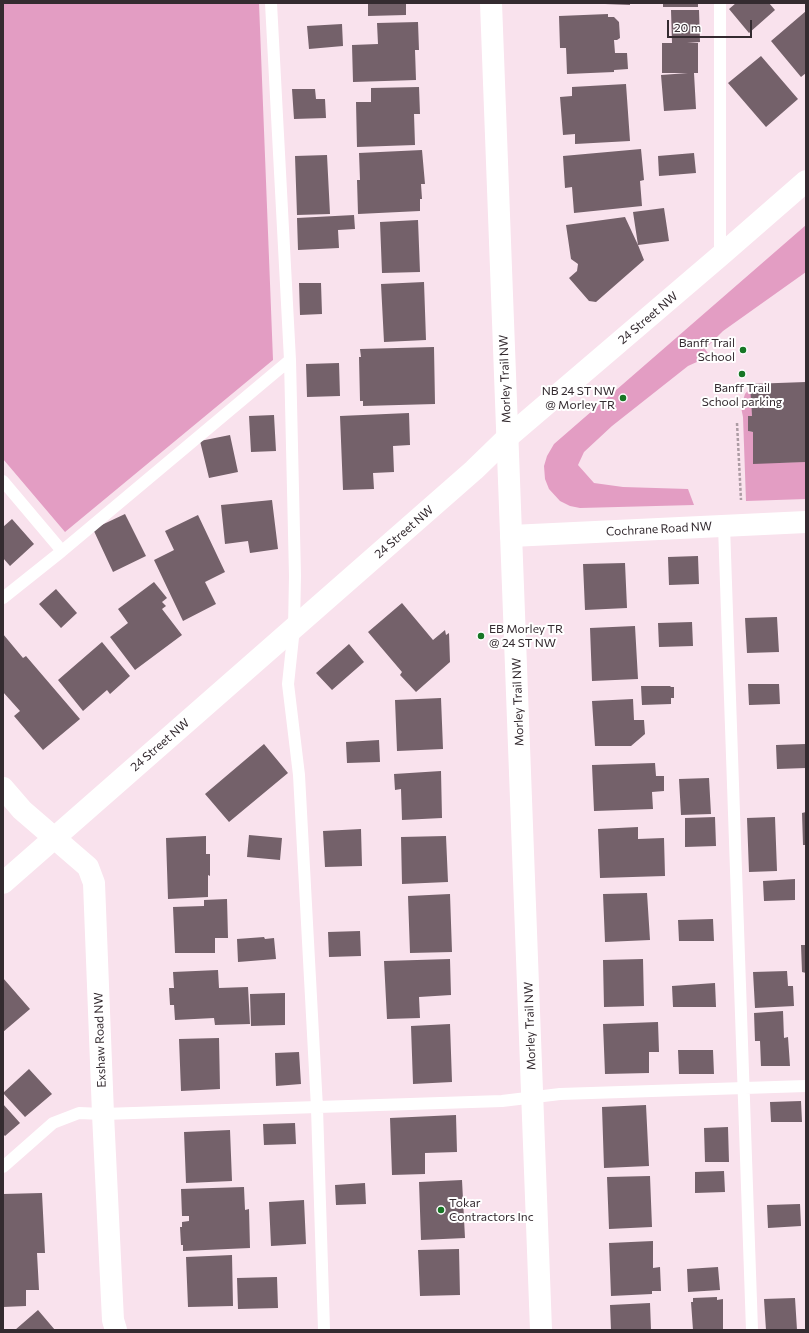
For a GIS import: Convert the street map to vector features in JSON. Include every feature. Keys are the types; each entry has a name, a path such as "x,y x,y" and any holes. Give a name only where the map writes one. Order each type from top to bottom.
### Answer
{"street":[{"name":"Morley Trail NW","path":"491,3 541,1330"},
{"name":"24 Street NW","path":"3,883 474,470 507,438 806,181"},
{"name":"Cochrane Road NW","path":"511,536 806,522"},
{"name":"Exshaw Road NW","path":"3,788 22,810 88,867 94,883 103,1114 114,1320 116,1330"}],"lane":[{"path":"271,3 290,360 295,568 294,628 288,684 299,775 317,1108 324,1330"},
{"path":"720,3 720,256"},
{"path":"3,598 62,551 290,360"},
{"path":"3,481 62,551"},
{"path":"724,526 752,1330"},
{"path":"3,1167 53,1123 79,1113 103,1114 317,1108 502,1101 560,1094 806,1086"}],"path":[{"path":"737,423 741,504"}],"shaded area":[{"path":"3,3 259,3 273,360 65,532 3,459"},
{"path":"806,225 806,272 723,331 705,349 710,356 688,366 612,426 584,452 578,465 594,483 623,487 688,489 694,505 580,508 570,506 560,501 549,489 545,479 544,466 547,456 554,444"},
{"path":"751,387 752,416 748,431 753,432 753,463 806,462 806,499 746,501 743,417 741,407 745,394"}],"building":[{"path":"368,3 406,3 406,15 368,16"},
{"path":"630,3 630,5 605,4"},
{"path":"663,3 698,3 698,7 663,7"},
{"path":"736,3 769,3 775,10 749,33 729,9"},
{"path":"671,10 699,10 700,42 687,43 698,43 698,73 694,73 696,109 664,111 661,75 688,73 662,73 662,43 672,43"},
{"path":"806,11 806,73 801,77 771,41"},
{"path":"608,14 608,17 614,17 619,22 620,38 614,40 615,53 627,53 628,69 614,70 614,72 567,74 566,48 560,48 559,16"},
{"path":"418,22 419,50 415,50 416,80 353,82 352,45 378,44 377,23"},
{"path":"342,24 343,46 309,49 307,26"},
{"path":"761,56 798,99 766,127 728,83"},
{"path":"626,84 630,141 575,144 575,134 563,135 560,97 572,96 572,87"},
{"path":"419,87 420,114 414,114 415,145 357,147 356,102 371,102 371,88"},
{"path":"292,89 315,89 316,99 325,99 326,118 294,119"},
{"path":"641,149 644,180 640,181 642,206 574,213 572,187 565,188 563,156"},
{"path":"422,150 425,184 421,184 422,199 420,199 420,211 358,214 357,180 360,180 359,153"},
{"path":"694,153 696,173 659,176 658,156"},
{"path":"327,155 330,214 297,215 295,156"},
{"path":"664,208 669,241 638,245 633,212"},
{"path":"354,215 355,229 338,230 339,248 298,250 297,218"},
{"path":"625,217 644,260 596,302 589,301 569,278 577,271 578,264 571,259 566,225"},
{"path":"418,220 420,272 382,273 380,222"},
{"path":"424,282 426,340 384,342 381,284"},
{"path":"299,283 321,283 322,314 300,315"},
{"path":"434,347 435,404 363,406 363,401 360,401 360,349"},
{"path":"339,363 340,396 307,397 306,364"},
{"path":"806,382 806,462 753,464 753,432 748,431 748,416 752,416 750,384"},
{"path":"409,413 410,445 393,446 394,472 373,473 374,489 343,490 340,416"},
{"path":"274,415 276,451 251,452 249,416"},
{"path":"230,435 238,472 209,478 200,441"},
{"path":"272,500 278,549 250,553 248,541 225,544 221,505"},
{"path":"125,514 146,556 113,572 93,529"},
{"path":"198,515 225,572 205,582 216,604 183,621 154,560 174,550 165,531"},
{"path":"12,519 34,544 10,566 3,558 3,527"},
{"path":"698,556 699,584 669,585 668,557"},
{"path":"625,563 627,608 585,610 583,564"},
{"path":"154,582 167,598 162,602 166,606 162,609 182,635 135,670 110,637 128,623 118,609"},
{"path":"56,589 77,613 61,628 39,604"},
{"path":"402,603 433,640 445,630 446,635 449,633 450,662 416,692 400,675 402,672 368,632"},
{"path":"777,617 779,652 747,653 745,618"},
{"path":"692,622 693,646 659,647 658,623"},
{"path":"635,626 638,679 592,681 590,628"},
{"path":"3,634 23,658 26,656 80,719 43,750 14,716 20,711 3,692"},
{"path":"102,642 130,676 110,694 107,690 83,711 58,680"},
{"path":"349,644 364,662 332,690 316,673"},
{"path":"748,684 779,684 780,704 749,705"},
{"path":"641,686 674,687 674,698 671,698 671,704 642,705"},
{"path":"441,698 443,749 397,751 395,700"},
{"path":"633,699 634,720 644,720 645,734 631,746 595,746 592,701"},
{"path":"379,740 380,762 347,763 346,742"},
{"path":"264,744 288,773 229,822 205,794"},
{"path":"806,744 806,768 777,769 776,745"},
{"path":"655,763 656,776 664,776 664,791 652,792 653,809 594,811 592,765"},
{"path":"441,771 442,818 402,820 401,789 395,790 394,774"},
{"path":"709,778 711,814 681,815 679,779"},
{"path":"806,812 806,845 803,845 802,813"},
{"path":"715,817 716,846 685,847 685,818"},
{"path":"775,817 777,871 749,872 747,818"},
{"path":"638,827 638,839 664,838 665,876 600,878 598,829"},
{"path":"361,829 362,866 325,867 323,831"},
{"path":"249,835 282,838 280,860 247,857"},
{"path":"206,836 206,854 210,854 208,897 168,899 166,838"},
{"path":"446,836 448,882 402,884 401,837"},
{"path":"795,879 795,900 764,901 763,881"},
{"path":"647,893 650,940 605,942 603,894"},
{"path":"450,894 452,952 410,953 408,896"},
{"path":"227,899 228,938 215,938 215,953 175,953 173,907 204,906 204,900"},
{"path":"713,919 714,941 679,941 678,920"},
{"path":"360,931 361,956 329,957 328,932"},
{"path":"264,937 265,939 274,938 276,959 238,962 237,939"},
{"path":"801,945 806,945 806,973 802,972"},
{"path":"450,959 451,995 419,997 420,1018 387,1019 384,961"},
{"path":"643,959 644,1006 604,1007 603,960"},
{"path":"218,970 219,988 248,987 250,1024 215,1025 214,1018 175,1020 174,1005 170,1005 169,988 174,988 173,972"},
{"path":"787,971 788,986 793,986 794,1006 755,1008 753,972"},
{"path":"3,978 30,1009 3,1032"},
{"path":"715,983 716,1007 673,1007 672,986"},
{"path":"285,993 285,1025 251,1026 250,994"},
{"path":"783,1011 784,1038 788,1037 790,1066 761,1066 760,1041 755,1041 754,1013"},
{"path":"658,1022 659,1052 649,1052 649,1073 605,1074 603,1024"},
{"path":"450,1024 452,1082 413,1084 411,1026"},
{"path":"219,1038 220,1089 181,1091 179,1039"},
{"path":"678,1050 713,1050 714,1074 679,1074"},
{"path":"299,1052 301,1084 276,1086 275,1053"},
{"path":"29,1069 52,1094 25,1117 3,1093"},
{"path":"801,1101 802,1122 771,1122 770,1102"},
{"path":"3,1104 20,1123 5,1136 3,1134"},
{"path":"646,1105 649,1166 604,1168 602,1107"},
{"path":"456,1115 457,1152 425,1153 425,1174 392,1175 390,1118"},
{"path":"295,1123 296,1144 264,1145 263,1124"},
{"path":"728,1127 729,1162 705,1162 704,1128"},
{"path":"230,1130 232,1181 186,1183 184,1132"},
{"path":"724,1171 725,1192 695,1193 695,1172"},
{"path":"650,1176 652,1227 609,1229 607,1177"},
{"name":"Tokar Contractors Inc","path":"462,1180 465,1238 421,1240 419,1182"},
{"path":"365,1183 366,1204 336,1205 335,1185"},
{"path":"244,1187 245,1210 249,1209 250,1248 183,1251 183,1245 181,1245 180,1227 182,1227 182,1222 189,1221 189,1216 182,1216 181,1189"},
{"path":"42,1193 45,1253 37,1253 39,1290 26,1290 26,1306 3,1307 3,1194"},
{"path":"304,1200 306,1244 271,1246 269,1202"},
{"path":"800,1204 801,1226 768,1228 767,1205"},
{"path":"653,1241 653,1268 660,1267 661,1291 652,1291 652,1294 611,1296 609,1243"},
{"path":"459,1249 460,1295 420,1296 418,1250"},
{"path":"232,1255 233,1306 188,1307 186,1257"},
{"path":"718,1267 720,1290 688,1292 687,1269"},
{"path":"277,1277 278,1308 238,1309 237,1278"},
{"path":"717,1297 717,1300 723,1299 723,1330 693,1330 691,1302 693,1302 693,1298"},
{"path":"795,1298 797,1330 766,1330 764,1299"},
{"path":"650,1303 651,1330 611,1330 610,1305"},
{"path":"38,1310 55,1330 15,1330"}],"place":[{"name":"Banff Trail School","path":"743,350"},
{"name":"Banff Trail School parking","path":"742,374"},
{"name":"NB 24 ST NW @ Morley TR","path":"623,398"},
{"name":"EB Morley TR @ 24 ST NW","path":"481,636"},
{"name":"Tokar Contractors Inc","path":"441,1210"}]}
